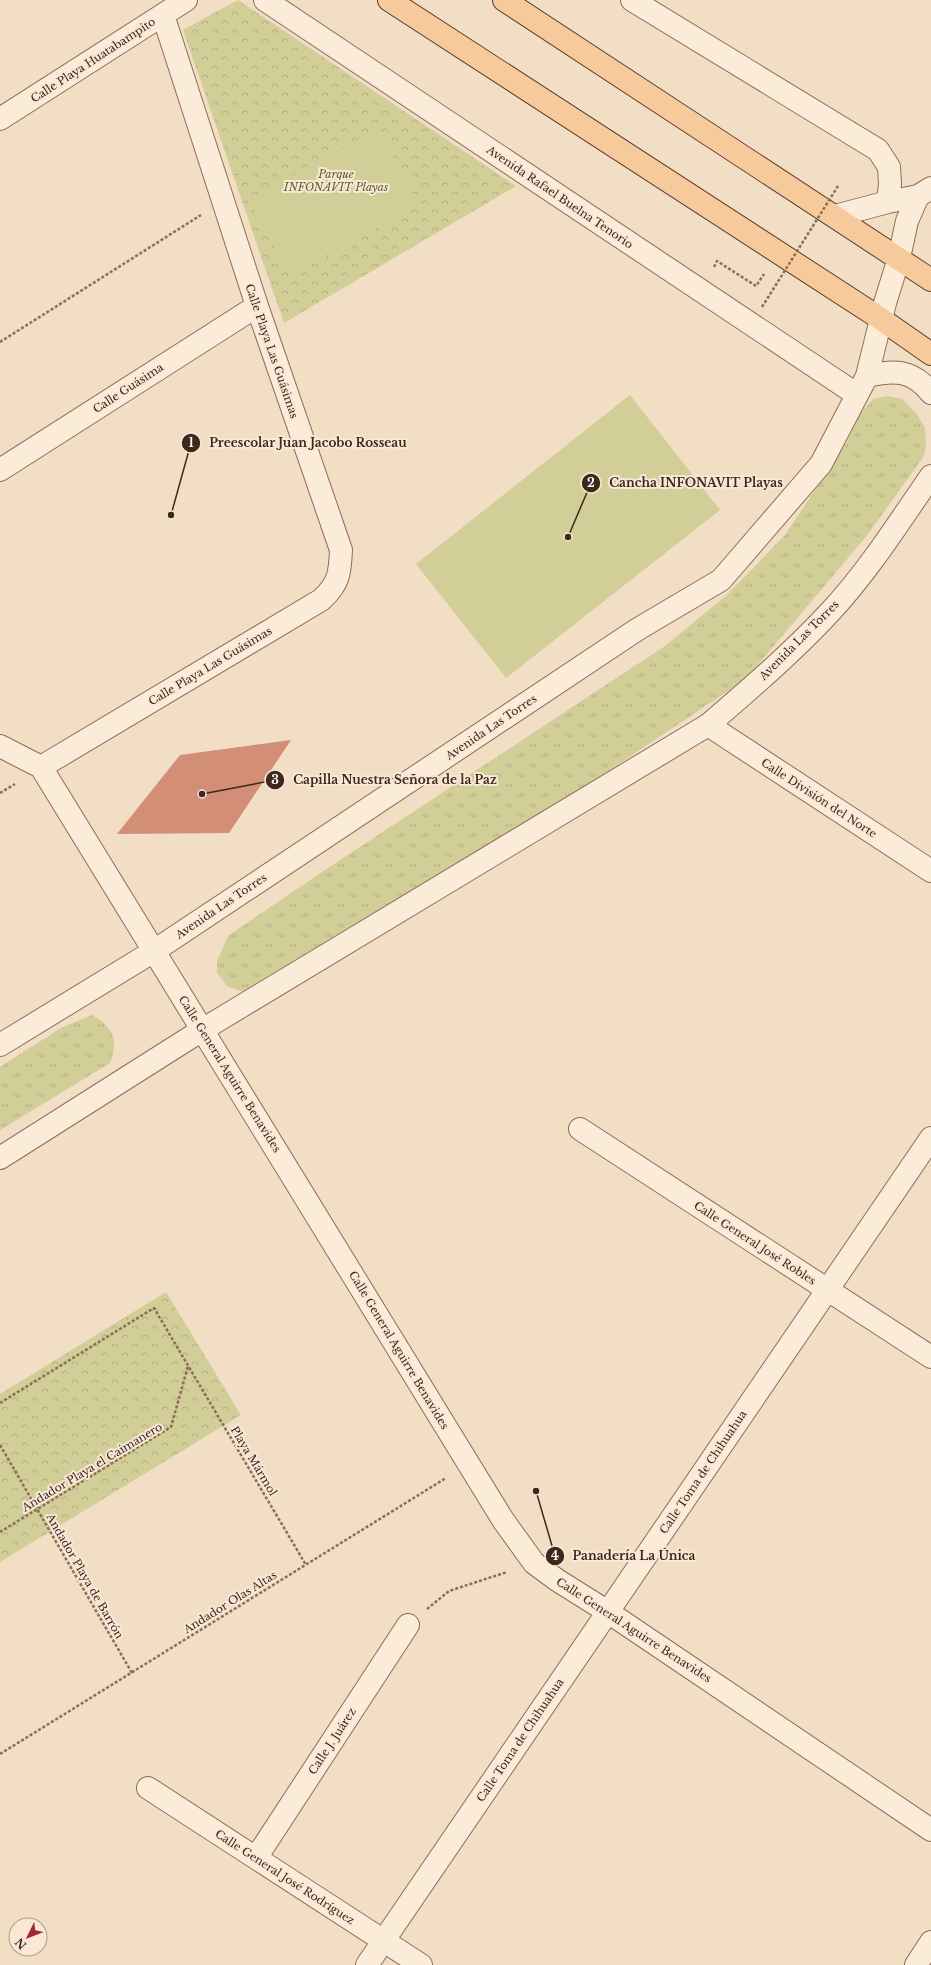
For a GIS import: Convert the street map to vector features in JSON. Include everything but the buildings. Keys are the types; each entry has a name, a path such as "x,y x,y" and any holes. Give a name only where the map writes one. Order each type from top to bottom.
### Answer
{"main road":[{"path":"389,0 779,252 881,319 931,354"},
{"path":"504,0 931,280"}],"street":[{"name":"Calle Playa Huatabampito","path":"0,119 186,0"},
{"name":"Avenida Rafael Buelna Tenorio","path":"265,0 861,385"},
{"path":"632,0 878,150 889,167 890,184 888,202"},
{"name":"Calle Playa Las Guásimas","path":"41,767 321,600 331,591 340,574 341,550 256,306 163,15"},
{"name":"Avenida Las Torres","path":"0,1045 154,951 638,629 721,580 821,464 861,385 899,258 907,221 925,192"},
{"path":"835,216 925,192"},
{"name":"Calle Guásima","path":"0,470 256,306"},
{"path":"861,385 888,372 905,373 915,378 931,393"},
{"name":"Avenida Las Torres","path":"0,1158 202,1030 708,725 762,678 830,611 863,573 931,476"},
{"name":"Calle División del Norte","path":"708,725 931,871"},
{"path":"0,746 41,767"},
{"name":"Calle General Aguirre Benavides","path":"41,767 503,1520 534,1563 557,1580 608,1612 931,1830"},
{"name":"Calle General José Robles","path":"580,1129 931,1358"},
{"name":"Calle Toma de Chihuahua","path":"367,1965 931,1138"},
{"name":"Calle J. Juárez","path":"256,1858 408,1625"},
{"name":"Calle General José Rodríguez","path":"148,1788 421,1965"},
{"path":"916,1965 931,1942"}],"path":[{"path":"755,303 762,307 838,186"},
{"path":"0,342 223,201"},
{"path":"713,268 717,261 756,286 779,252"},
{"path":"0,1403 154,1308 188,1366"},
{"name":"Andador Playa el Caimanero","path":"0,1532 171,1427 188,1366"},
{"name":"Playa Mármol","path":"188,1366 306,1565"},
{"name":"Andador Playa de Barrón","path":"0,1445 132,1673"},
{"name":"Andador Olas Altas","path":"0,1754 469,1464"},
{"path":"408,1625 449,1591 534,1563"}],"green space":[{"name":"Parque INFONAVIT Playas","path":"238,0 516,186 284,323 183,30"},
{"path":"378,129 419,205 290,275 249,199"},
{"path":"630,395 720,510 506,678 416,564"},
{"path":"887,396 902,399 916,413 925,428 926,443 924,456 869,533 746,679 309,971 265,996 243,992 227,986 217,973 217,961 228,936 322,872 665,646 728,594 785,535 847,442 860,414 873,399"},
{"path":"92,1015 105,1024 112,1034 114,1047 110,1063 0,1130 0,1067 61,1028"},
{"path":"166,1292 241,1415 0,1562 0,1394"}],"place":[{"name":"Preescolar Juan Jacobo Rosseau","path":"171,515"},
{"name":"Cancha INFONAVIT Playas","path":"568,537"},
{"name":"Capilla Nuestra Señora de la Paz","path":"202,794"},
{"name":"Panadería La Única","path":"536,1491"}]}
